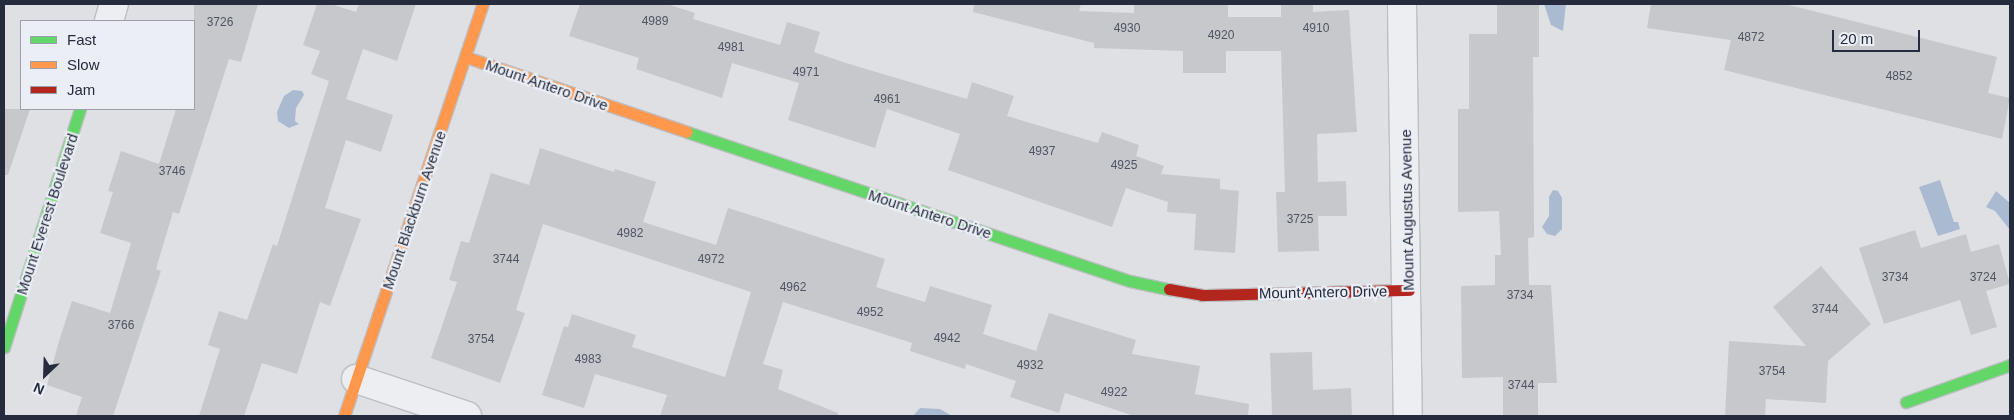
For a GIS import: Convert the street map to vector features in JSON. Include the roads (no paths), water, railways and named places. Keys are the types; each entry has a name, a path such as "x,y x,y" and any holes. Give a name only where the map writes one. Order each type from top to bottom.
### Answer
{"street":[{"path":"108,20 114,4"},
{"name":"Mount Blackburn Avenue","path":"344,416 483,4"},
{"name":"Mount Augustus Avenue","path":"1402,4 1409,290 1408,416"},
{"name":"Mount Antero Drive","path":"466,57 1130,281 1202,295 1409,290"},
{"name":"Mount Everest Boulevard","path":"4,347 80,110"},
{"path":"1906,402 2010,365"},
{"path":"356,379 467,416"}],"water":[{"path":"1544,4 1566,4 1563,31 1551,25"},
{"path":"293,90 302,91 304,95 296,108 295,121 299,124 289,128 278,121 277,112 284,96"},
{"path":"1940,180 1954,222 1958,222 1960,229 1938,236 1919,187"},
{"path":"1553,190 1558,191 1562,198 1562,229 1555,236 1547,234 1542,227 1549,216 1549,197"},
{"path":"1996,191 2010,203 2010,230 1995,211 1986,207"},
{"path":"920,408 940,409 952,416 913,416"}]}
